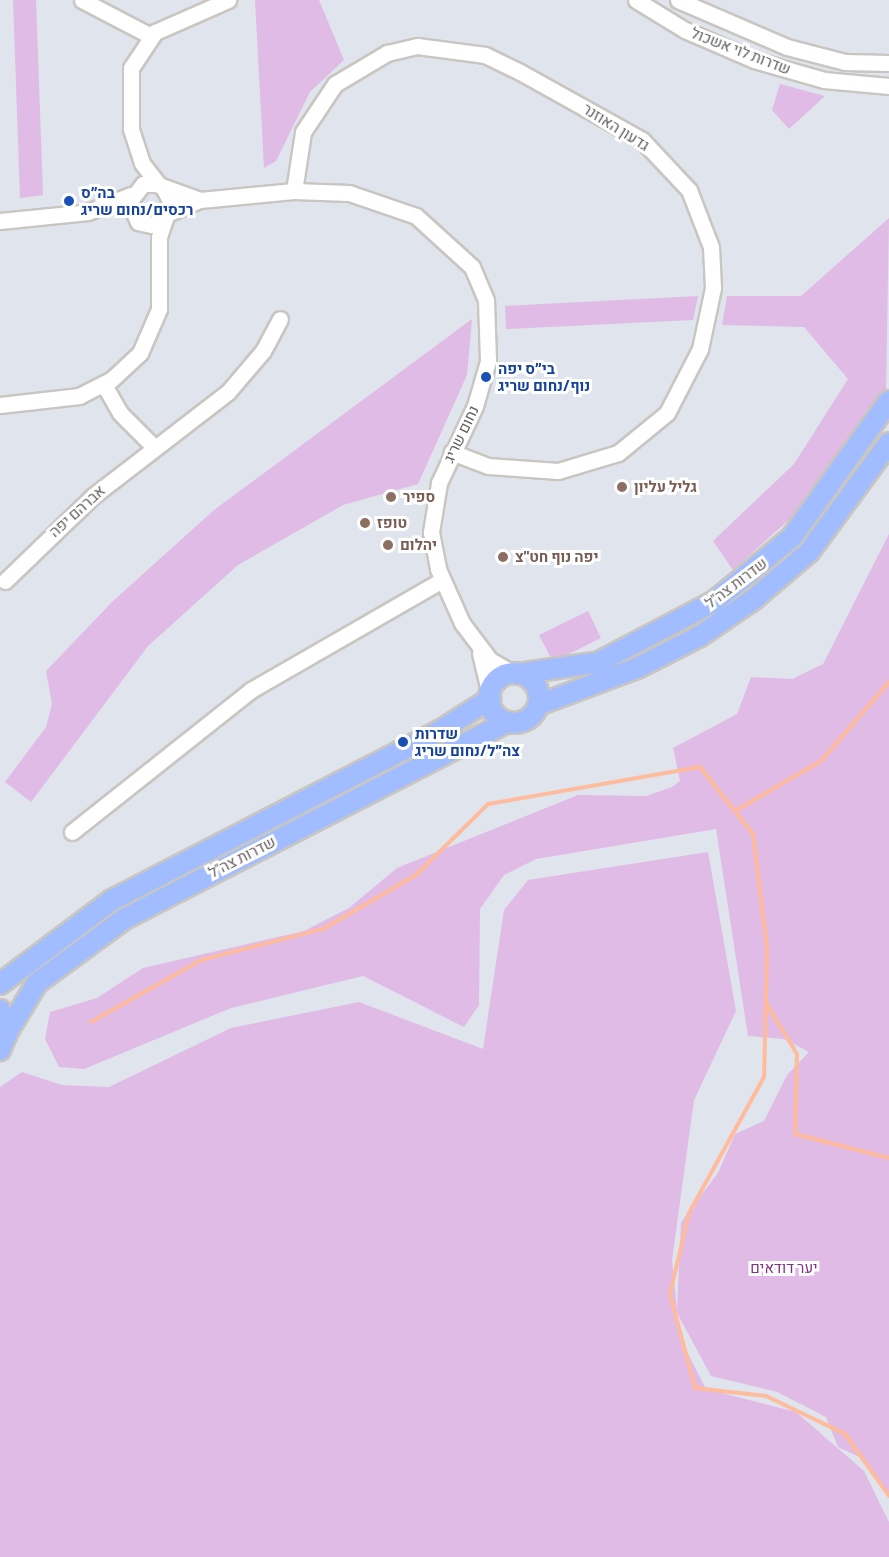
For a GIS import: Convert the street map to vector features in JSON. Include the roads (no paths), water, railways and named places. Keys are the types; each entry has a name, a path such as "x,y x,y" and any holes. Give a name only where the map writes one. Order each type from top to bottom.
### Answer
{"main road":[{"name":"שדרות צה\"ל","path":"516,674 599,662 715,601 792,537 889,401"},
{"name":"שדרות צה\"ל","path":"538,705 637,668 736,612 808,552 889,443"},
{"path":"516,674 536,686 538,705 526,720 507,722 495,714 490,697 499,679 516,674"},
{"name":"שדרות צה\"ל","path":"0,984 121,896 438,732 490,697"},
{"name":"שדרות צה\"ל","path":"0,1050 8,1031 37,983 124,919 507,722"},
{"path":"0,1010 8,1031"}],"street":[{"path":"82,0 151,36"},
{"path":"158,257 138,222 132,194 135,146 128,82 136,55 151,36 228,0"},
{"name":"שדרות לוי אשכול","path":"636,0 685,30 754,60 824,80 889,86"},
{"name":"שדרות לוי אשכול","path":"678,0 738,30 807,53 862,64 889,63"},
{"name":"גדעון האוזנר","path":"294,191 303,132 335,84 387,53 417,46 485,55 520,72 642,140 688,190 711,247 713,288 700,349 667,413 618,453 564,470 488,466 452,452"},
{"path":"0,405 51,403 104,385 132,362 152,332 161,284 158,257 167,216 162,187 135,146"},
{"path":"0,221 88,212 132,194 146,183 162,187"},
{"name":"נחום שריג","path":"162,187 200,200"},
{"name":"נחום שריג","path":"138,222 167,216 200,200 294,191 349,193 400,208 447,238 472,267 486,300 488,361 475,406 452,452 432,512 442,580 488,671 490,697"},
{"path":"88,212 138,222"},
{"name":"אברהם יפה","path":"5,581 66,520 241,379 280,319"},
{"path":"104,385 120,413 155,448"},
{"path":"72,832 251,690 442,580"},
{"name":"נחום שריג","path":"473,640 490,660 516,674"}],"waterway":[{"path":"735,811 821,761 889,682"},
{"path":"91,1022 201,960 323,929 416,875 488,804 700,767 753,834 767,948 764,1077 689,1213 670,1294 695,1388 766,1396 845,1434 889,1496"},
{"path":"766,1003 797,1054 795,1134 889,1158"}],"place":[{"name":"בה״ס רכסים/נחום שריג","path":"69,201"},
{"name":"בי״ס יפה נוף/נחום שריג","path":"486,377"},
{"name":"גליל עליון","path":"622,487"},
{"name":"ספיר","path":"391,497"},
{"name":"טופז","path":"365,523"},
{"name":"יהלום","path":"388,545"},
{"name":"יפה נוף חט\"צ","path":"503,557"},
{"name":"שדרות צה״ל/נחום שריג","path":"403,742"}],"park label":[{"name":"יער דודאים","path":"784,1268"}]}
